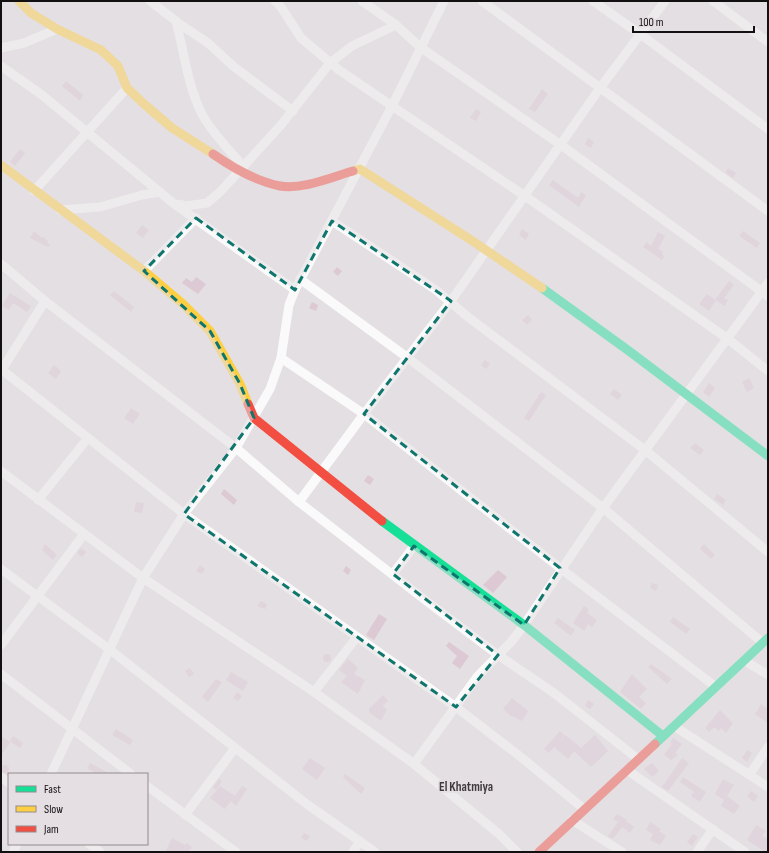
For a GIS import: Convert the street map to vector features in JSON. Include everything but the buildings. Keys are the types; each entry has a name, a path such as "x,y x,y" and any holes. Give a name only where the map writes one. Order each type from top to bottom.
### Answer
{"street":[{"path":"18,1 31,13 57,29 101,50 118,66 127,88 172,128 242,170 281,186 309,184 360,169 487,250 687,394 768,456"},
{"path":"150,1 208,43 233,66 293,111"},
{"path":"275,1 281,7 301,38 330,63 525,196 728,340 768,371"},
{"path":"362,1 396,25 420,47 561,145 765,294"},
{"path":"51,773 143,578 184,514 236,448 270,389 281,358 289,305 295,290 360,169 444,1"},
{"path":"482,1 768,211"},
{"path":"593,1 768,129"},
{"path":"299,502 364,414 451,301 600,88 665,1"},
{"path":"713,1 768,42"},
{"path":"176,21 194,95 203,116 242,170"},
{"path":"174,203 186,206 207,203 242,170 293,111 330,63 352,46 396,25"},
{"path":"1,48 24,42 57,29"},
{"path":"1,66 42,95 174,203 295,290"},
{"path":"34,191 127,88"},
{"path":"1,165 34,191 144,271 183,304 210,331 240,384 254,418 414,546 524,625 663,736"},
{"path":"60,210 100,207 142,195 160,192"},
{"path":"144,271 196,218"},
{"path":"332,221 451,301 468,317 645,450 768,552"},
{"path":"1,264 45,301 236,448 299,502 498,655 554,693 638,759"},
{"path":"300,279 408,358 603,508 765,641 539,852"},
{"path":"414,764 477,677 512,641 524,625 560,568 645,450 728,340 765,294 768,283"},
{"path":"45,301 1,370 184,514 456,708 522,758 584,809"},
{"path":"281,358 364,414 560,568 716,687"},
{"path":"38,500 88,438"},
{"path":"1,471 143,578 314,692 414,764 499,834 517,852"},
{"path":"1,645 84,534"},
{"path":"392,574 414,546"},
{"path":"1,569 109,649 308,805 375,852"},
{"path":"314,692 357,637"},
{"path":"744,661 768,676"},
{"path":"1,674 130,773"},
{"path":"674,726 768,787"},
{"path":"750,774 768,747"},
{"path":"186,815 235,748"},
{"path":"627,770 745,852"},
{"path":"148,787 236,852"},
{"path":"572,820 622,852"},
{"path":"697,852 712,829"},
{"path":"353,852 360,841"},
{"path":"90,845 100,852"}],"highlighted area":[{"path":"196,218 295,290 332,221 451,301 364,414 560,568 524,625 414,546 393,574 498,655 456,707 184,514 254,418 240,384 210,331 144,271"}],"traffic: fast":[{"path":"542,288 629,351 768,456"},
{"path":"382,521 524,625 663,736"},
{"path":"655,744 768,638"}],"traffic: slow":[{"path":"19,1 31,13 57,29 101,50 118,66 127,88 144,104 172,128 213,154"},
{"path":"1,165 144,271 183,304 210,331 240,384 248,404"},
{"path":"353,171 360,169 471,240 542,288"}],"traffic: jam":[{"path":"213,154 245,173 262,181 280,186 289,187 307,185 353,171"},
{"path":"248,404 254,418 382,521"},
{"path":"539,852 655,744"}],"district":[{"name":"El Khatmiya","path":"466,786"}]}
